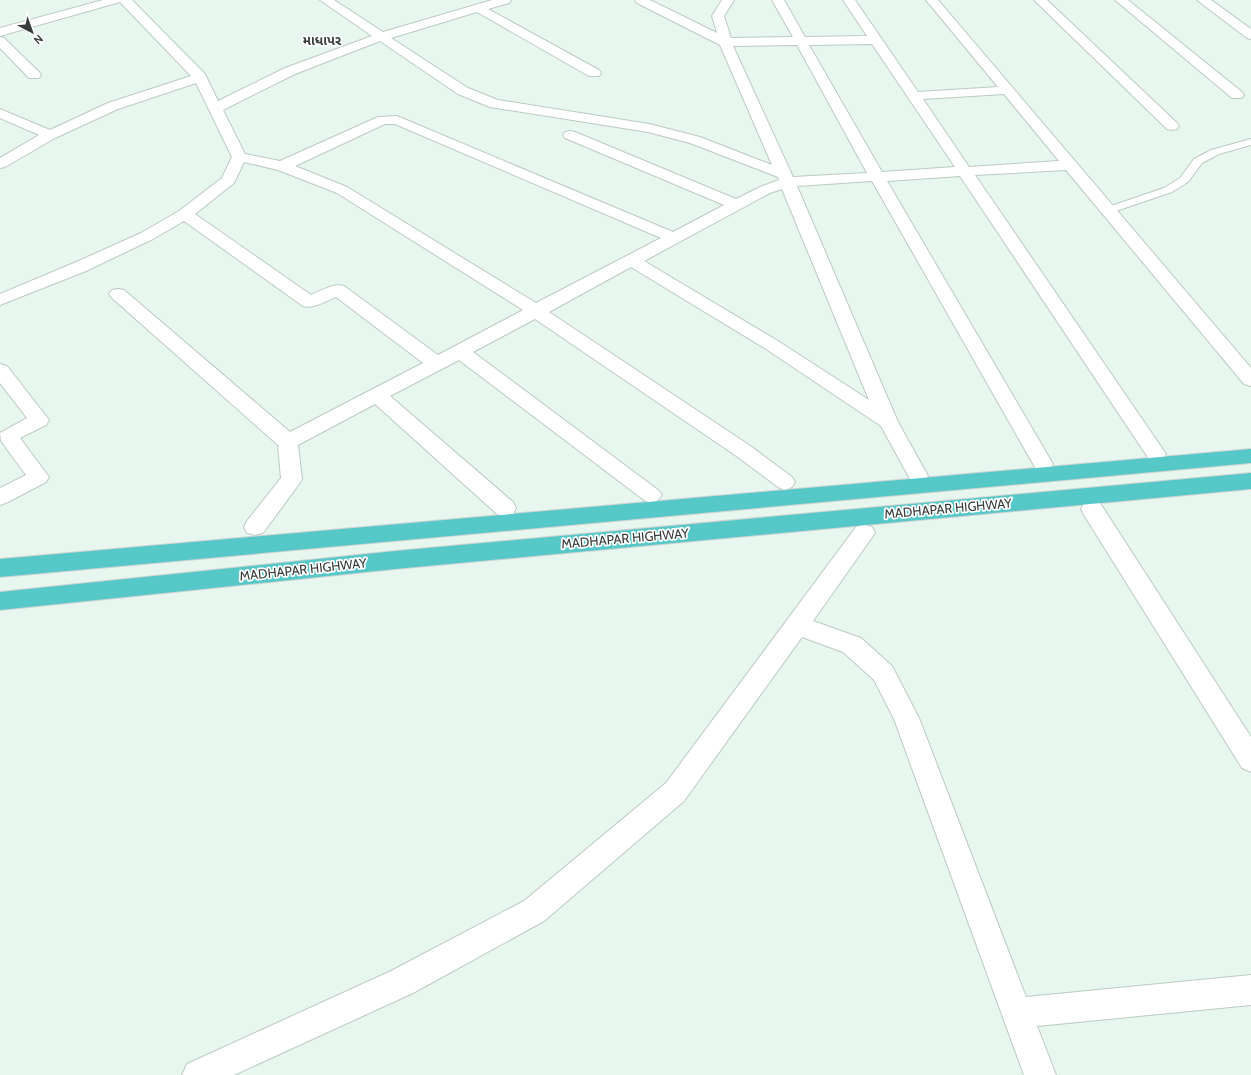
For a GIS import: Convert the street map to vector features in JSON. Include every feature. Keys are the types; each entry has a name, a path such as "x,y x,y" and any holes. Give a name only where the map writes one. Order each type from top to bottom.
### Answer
{"highway":[{"name":"MADHAPAR HIGHWAY","path":"0,568 1251,456"},
{"name":"MADHAPAR HIGHWAY","path":"0,601 395,560 1251,481"}],"street":[{"path":"0,32 116,0"},
{"path":"125,0 200,77 239,157"},
{"path":"326,0 463,91 496,104 649,128 694,140 785,178 877,177 1070,165"},
{"path":"214,108 290,71 380,37 468,7 505,0"},
{"path":"641,0 726,42 876,40"},
{"path":"728,0 718,16 726,42 888,422 918,476"},
{"path":"778,0 877,177 1043,464"},
{"path":"849,0 1156,454"},
{"path":"932,0 1251,380"},
{"path":"1040,0 1172,126"},
{"path":"1121,0 1237,95"},
{"path":"1203,0 1251,35"},
{"path":"468,7 594,73"},
{"path":"0,41 34,75"},
{"path":"0,164 50,135 113,106 200,77"},
{"path":"914,96 1008,90"},
{"path":"0,113 50,135"},
{"path":"282,166 383,120 396,120 674,238"},
{"path":"570,135 736,205"},
{"path":"239,157 282,166 342,190 536,311 742,450 785,482"},
{"path":"0,300 80,267 147,236 185,214 229,180 239,157"},
{"path":"288,442 765,190 785,178"},
{"path":"185,214 309,302 338,290 436,363"},
{"path":"631,260 772,345 888,422"},
{"path":"118,294 288,442 292,479 255,527"},
{"path":"460,351 651,495"},
{"path":"0,370 39,420 8,436 39,477 0,497"},
{"path":"377,395 504,508"},
{"path":"1092,509 1251,760"},
{"path":"198,1075 402,982 534,911 675,792 798,626 864,533"},
{"path":"798,626 852,645 883,673 906,718 1040,1075"},
{"path":"1017,1013 1251,990"}],"lane":[{"path":"1109,210 1168,190 1184,180 1198,161 1214,152 1251,142"}],"district":[{"name":"માધાપર","path":"322,40"}]}
